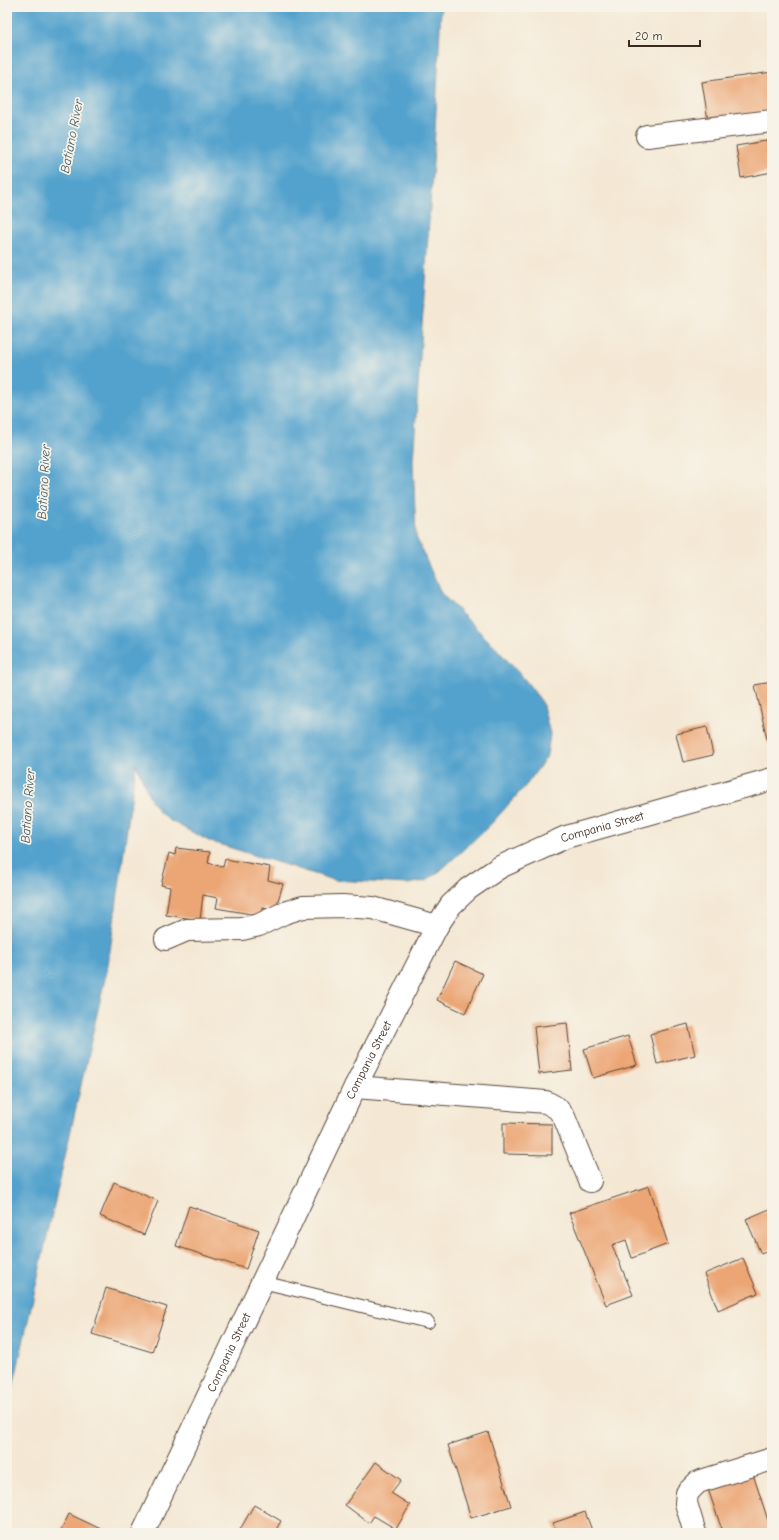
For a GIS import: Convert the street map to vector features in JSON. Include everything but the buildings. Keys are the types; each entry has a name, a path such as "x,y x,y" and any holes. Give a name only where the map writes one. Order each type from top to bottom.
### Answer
{"street":[{"path":"647,136 772,120"},
{"name":"Compania Street","path":"143,1533 355,1087 437,926 452,905 468,889 500,867 566,837 772,779"},
{"path":"166,939 187,930 242,930 259,925 284,913 303,907 342,906 373,908 437,926"},
{"path":"355,1087 546,1102 557,1108 564,1117 590,1181"},
{"path":"695,1533 686,1503 687,1493 698,1482 772,1459"}],"lane":[{"path":"262,1282 428,1322"}],"water":[{"name":"Batiano River","path":"7,7 441,7 435,131 413,461 416,537 441,593 495,647 526,681 542,702 550,734 547,756 527,784 490,825 440,871 425,881 408,884 334,880 209,841 169,820 159,812 150,798 136,764 108,965 7,1414"}]}
